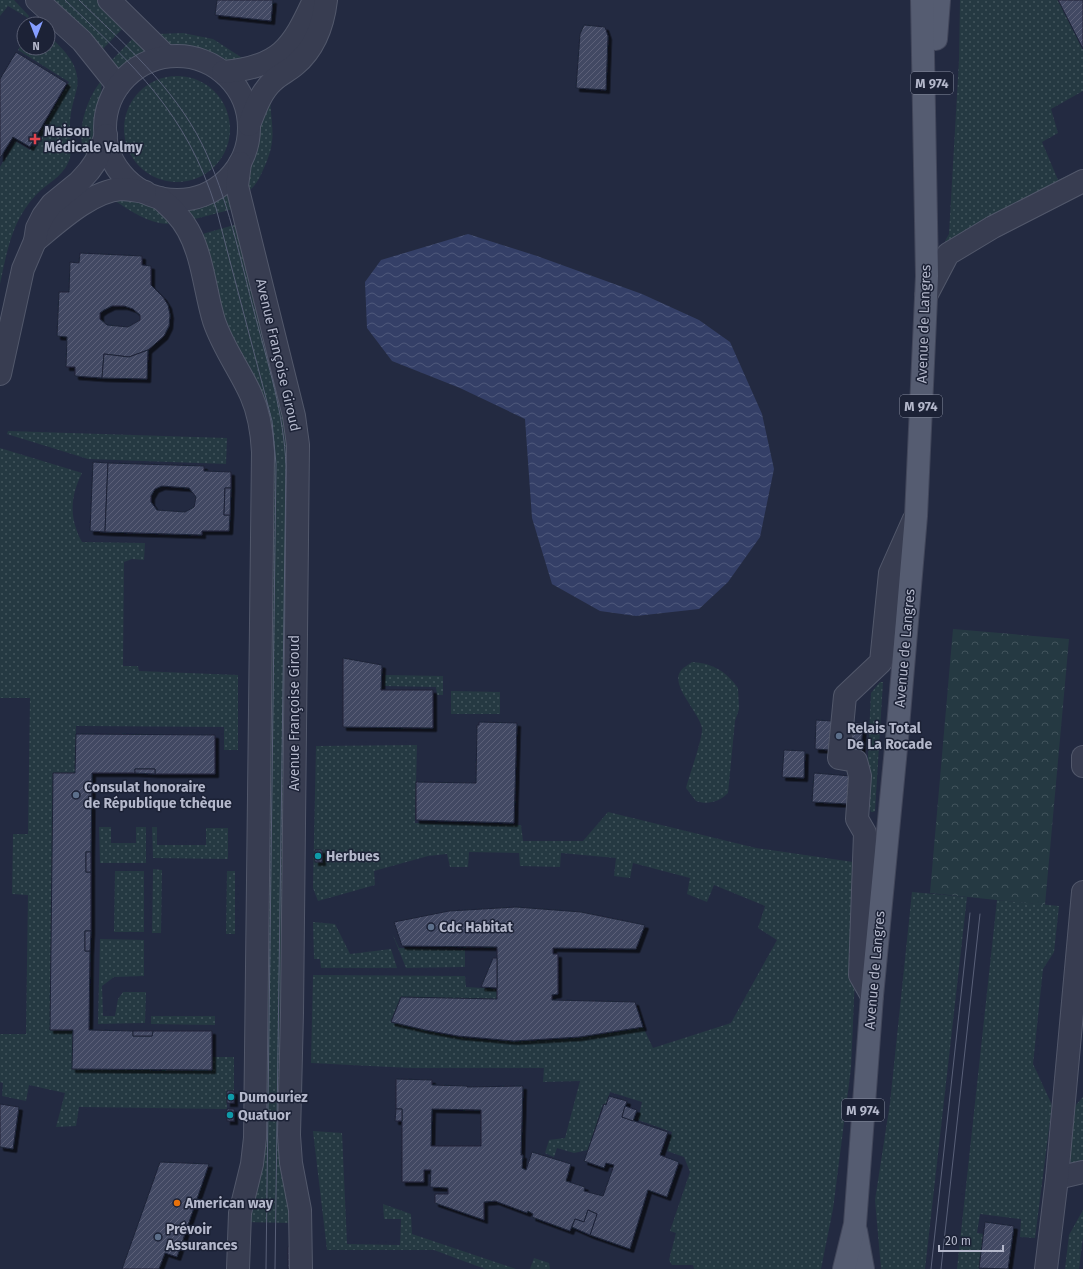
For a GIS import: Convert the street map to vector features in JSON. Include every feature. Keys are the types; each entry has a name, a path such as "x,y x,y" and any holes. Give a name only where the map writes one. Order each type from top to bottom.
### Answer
{"main road":[{"name":"Avenue de Langres","path":"844,1269 855,1224 872,996 897,738 916,516 926,296 926,166 922,0"},
{"name":"Avenue de Langres","path":"926,166 939,0"},
{"name":"Avenue de Langres","path":"855,1224 863,1269"}],"street":[{"path":"37,0 82,41 118,86"},
{"path":"109,0 165,55"},
{"path":"223,72 260,65 279,54 295,39 314,0"},
{"path":"249,125 263,93 273,81 299,61 312,45 319,33 324,18 326,0"},
{"name":"Avenue Françoise Giroud","path":"153,195 179,200 199,197 217,189 233,175 244,157 250,135 249,113 240,92 223,72 202,60 188,56 165,55 148,62 131,72 118,86 108,107 105,129 108,151 119,171 135,187 153,195 172,208 189,231 196,251 214,321 223,343 251,396 262,432 255,1138 252,1164 240,1212 238,1269"},
{"path":"0,374 23,269 35,241 37,228 43,216 52,204 79,182 89,171 98,156 106,135"},
{"name":"Avenue Françoise Giroud","path":"240,163 237,186 292,409 298,445 292,1013 289,1135 291,1163 300,1210 301,1269"},
{"path":"926,296 948,254 993,227 1083,181"},
{"path":"35,241 60,220 88,201 109,191 121,189 153,195"},
{"path":"872,996 860,975 865,833 857,819 860,776 856,762 839,758 845,696 881,662 890,573 916,516"},
{"path":"1083,757 1083,766"},
{"path":"1046,1269 1057,1178 1083,892"},
{"path":"1057,1178 1083,1172"}],"green space":[{"path":"0,0 14,0 29,16 25,16 8,6 0,16"},
{"path":"47,0 98,0 125,26 100,52"},
{"path":"960,0 1058,0 1083,49 1083,91 1051,109 1058,133 1042,142 1058,180 1074,173 1075,179 950,246 945,241 949,234 959,60"},
{"path":"183,33 213,39 247,61 230,64 201,51 174,45 160,40 157,34"},
{"path":"135,36 146,51 122,69 118,69 112,60"},
{"path":"56,43 70,58 74,65 78,80 70,120 71,154 68,163 62,172 36,195 21,215 8,248 0,284 0,167 15,141 30,150 69,82 28,56 56,56"},
{"path":"177,76 197,80 214,92 226,109 230,129 226,149 214,166 197,178 177,182 157,178 140,166 128,149 124,129 128,109 140,92 157,80"},
{"path":"101,81 99,121 95,142 89,160 84,152 81,131 90,98"},
{"path":"270,96 272,133 271,150 259,179 247,192 246,169 255,152 259,123"},
{"path":"228,192 237,208 191,220 187,210 217,199"},
{"path":"129,198 152,207 172,221 168,224 147,219 115,201"},
{"path":"241,223 288,424 293,1223 248,1222 271,470 199,235"},
{"path":"8,431 227,438 226,464 88,459 7,434"},
{"path":"0,448 82,473 73,499 73,516 82,542 145,543 144,560 132,559 124,562 123,666 138,666 139,671 238,675 238,750 224,750 224,727 76,726 75,773 53,773 50,1030 73,1030 73,1069 211,1070 212,1057 234,1057 234,1091 227,1091 227,1109 79,1107 76,1126 56,1127 65,1093 29,1085 26,1101 2,1096 3,1083 0,1082 0,1034 26,1034 28,895 12,894 13,834 28,834 30,698 0,698"},
{"path":"953,629 1069,639 1045,905 930,893"},
{"path":"692,662 706,664 718,669 729,677 738,688 739,709 735,721 728,793 721,799 709,803 696,801 686,788 702,733 700,722 682,692 678,678 680,672"},
{"path":"385,675 443,676 443,695 437,695 436,687 384,686"},
{"path":"880,682 883,682 875,811 871,812 866,798 871,693"},
{"path":"451,691 500,692 500,714 451,714"},
{"path":"417,745 415,823 521,825 523,841 583,841 608,812 756,848 860,863 851,1068 833,1209 821,1269 694,1269 693,1265 672,1265 669,1260 676,1233 670,1231 690,1172 684,1157 667,1151 672,1132 638,1120 642,1102 610,1092 606,1105 603,1104 588,1150 574,1153 557,1148 554,1157 545,1153 549,1140 565,1138 580,1081 543,1082 544,1068 410,1068 311,1063 313,975 465,976 466,987 497,989 497,999 401,997 411,1025 438,1033 497,1041 557,1040 586,1037 643,1027 653,1048 731,1023 777,940 758,928 765,906 714,885 707,902 687,894 690,878 633,863 630,878 614,876 616,858 561,853 560,867 520,866 519,853 469,852 468,867 450,867 447,854 428,856 374,871 375,885 318,901 313,888 316,746"},
{"path":"99,827 111,827 111,843 136,843 136,827 146,827 146,863 100,863"},
{"path":"152,827 157,827 157,845 206,845 206,828 228,828 228,859 153,858"},
{"path":"153,869 162,870 161,933 152,933"},
{"path":"115,871 144,871 144,932 114,932"},
{"path":"227,871 235,871 235,934 226,934"},
{"path":"912,892 967,897 925,1269 881,1269 875,1200 890,1103"},
{"path":"997,900 1059,906 1054,952 1043,969 1033,1064 1052,1105 1035,1238 1020,1237 1021,1219 980,1214 977,1233 984,1234 979,1269 957,1269"},
{"path":"313,922 335,924 350,954 391,949 397,968 321,968 320,959 314,959"},
{"path":"392,933 399,948 465,950 465,967 406,968"},
{"path":"100,939 144,940 144,976 114,977 102,986 103,1016 115,1016 118,999 123,992 146,992 145,1023 98,1024"},
{"path":"151,1016 215,1016 215,1025 151,1024"},
{"path":"1083,1097 1083,1163 1072,1166 1069,1159 1075,1106"},
{"path":"313,1131 342,1133 347,1244 400,1245 401,1219 384,1219 383,1204 411,1214 412,1234 516,1269 485,1269 434,1250 327,1250"},
{"path":"1083,1210 1083,1237 1079,1269 1065,1269 1069,1235"},
{"path":"534,1258 549,1263 550,1269 530,1269"}],"water":[{"path":"468,234 537,256 642,294 699,320 730,342 762,414 774,469 760,537 728,582 699,609 636,616 600,611 552,584 532,518 525,419 460,388 392,361 367,328 365,282 381,260"}],"building":[{"path":"217,0 273,0 271,21 215,15"},
{"path":"1058,0 1083,0 1083,49"},
{"path":"584,25 605,27 608,36 606,90 576,88 580,34"},
{"path":"16,52 16,56 23,56 67,83 30,147 13,137 0,158 0,79"},
{"path":"80,253 142,256 142,265 151,266 151,285 163,297 168,305 170,315 169,326 164,336 148,350 129,357 104,354 102,378 75,376 75,367 66,367 67,337 57,336 59,292 69,292 70,262 79,263","holes":["112,306 124,306 133,309 140,315 140,320 128,327 107,325 100,319 100,313 104,310"]},
{"path":"148,350 147,379 102,378 104,354 129,357"},
{"path":"93,462 108,463 105,532 90,531"},
{"path":"108,463 204,466 204,471 231,472 231,488 225,488 224,515 230,515 229,531 202,531 202,535 105,532","holes":["162,486 189,488 196,497 194,507 185,512 157,510 151,502 151,496 155,489"]},
{"path":"225,488 231,488 230,515 224,515"},
{"path":"343,658 382,665 381,690 433,690 433,728 343,727"},
{"name":"Relais Total De La Rocade","path":"816,720 863,723 861,752 815,749"},
{"path":"479,722 517,723 514,823 416,820 416,782 476,783 477,725 479,725"},
{"path":"76,734 215,735 215,774 155,774 155,769 135,769 135,773 92,773 91,852 86,852 86,872 91,872 91,931 85,931 85,951 90,951 89,1030 133,1031 133,1036 152,1036 153,1031 212,1031 212,1070 72,1069 73,1030 50,1030 53,773 75,773"},
{"path":"784,750 805,751 804,778 782,777"},
{"path":"135,769 155,769 155,774 135,773"},
{"path":"814,773 851,776 849,804 812,802"},
{"name":"Herbues","path":"315,850 322,850 322,862 315,862"},
{"path":"86,852 91,852 91,872 86,872"},
{"path":"516,907 581,912 645,925 636,949 553,948 553,954 558,954 558,994 552,995 552,1000 635,1002 643,1027 579,1037 514,1041 458,1036 391,1022 401,997 497,999 497,947 402,946 394,922 449,911"},
{"path":"85,931 91,931 90,951 85,951"},
{"path":"493,958 497,958 497,988 481,987"},
{"path":"133,1031 153,1031 152,1036 133,1036"},
{"path":"396,1079 432,1080 432,1085 467,1087 523,1086 522,1168 526,1170 532,1152 571,1164 566,1181 585,1187 584,1191 603,1196 614,1165 606,1163 604,1168 584,1161 604,1104 606,1105 609,1096 627,1101 622,1117 668,1132 660,1155 679,1162 667,1197 648,1190 630,1249 590,1235 597,1214 588,1210 584,1222 575,1219 570,1231 532,1217 533,1214 528,1211 527,1213 495,1201 484,1202 484,1220 435,1203 435,1194 448,1194 448,1188 430,1187 431,1170 424,1170 424,1182 402,1182 402,1109 396,1109","holes":["432,1109 481,1110 481,1146 431,1146"]},
{"name":"Dumouriez","path":"227,1091 234,1091 234,1103 227,1103"},
{"path":"0,1104 19,1107 13,1149 0,1147"},
{"path":"625,1106 637,1110 633,1121 622,1117"},
{"name":"Quatuor","path":"227,1109 234,1109 234,1121 227,1121"},
{"path":"396,1109 402,1109 402,1121 395,1121"},
{"path":"160,1162 209,1164 177,1257 165,1253 159,1269 122,1269"},
{"path":"588,1210 597,1214 590,1235 572,1227 575,1219 584,1222"},
{"path":"985,1222 1014,1226 1008,1269 979,1268"},
{"path":"288,1247 294,1247 294,1269 288,1269"}],"tram line":[{"path":"65,0 114,47 156,93 190,144 204,174 216,208 272,421 276,464 266,1269"},
{"path":"79,0 130,50 162,85 177,103 202,144 219,185 233,228 270,371 282,427 286,466 275,1269"},
{"path":"931,1269 970,913"},
{"path":"941,1269 980,914"}],"place":[{"name":"Maison Médicale Valmy","path":"35,139"},
{"name":"Relais Total De La Rocade","path":"839,736"},
{"name":"Consulat honoraire de République tchèque","path":"76,795"},
{"name":"Herbues","path":"318,856"},
{"name":"Cdc Habitat","path":"431,927"},
{"name":"Dumouriez","path":"231,1097"},
{"name":"Quatuor","path":"230,1115"},
{"name":"American way","path":"177,1203"},
{"name":"Prévoir Assurances","path":"158,1237"}]}
